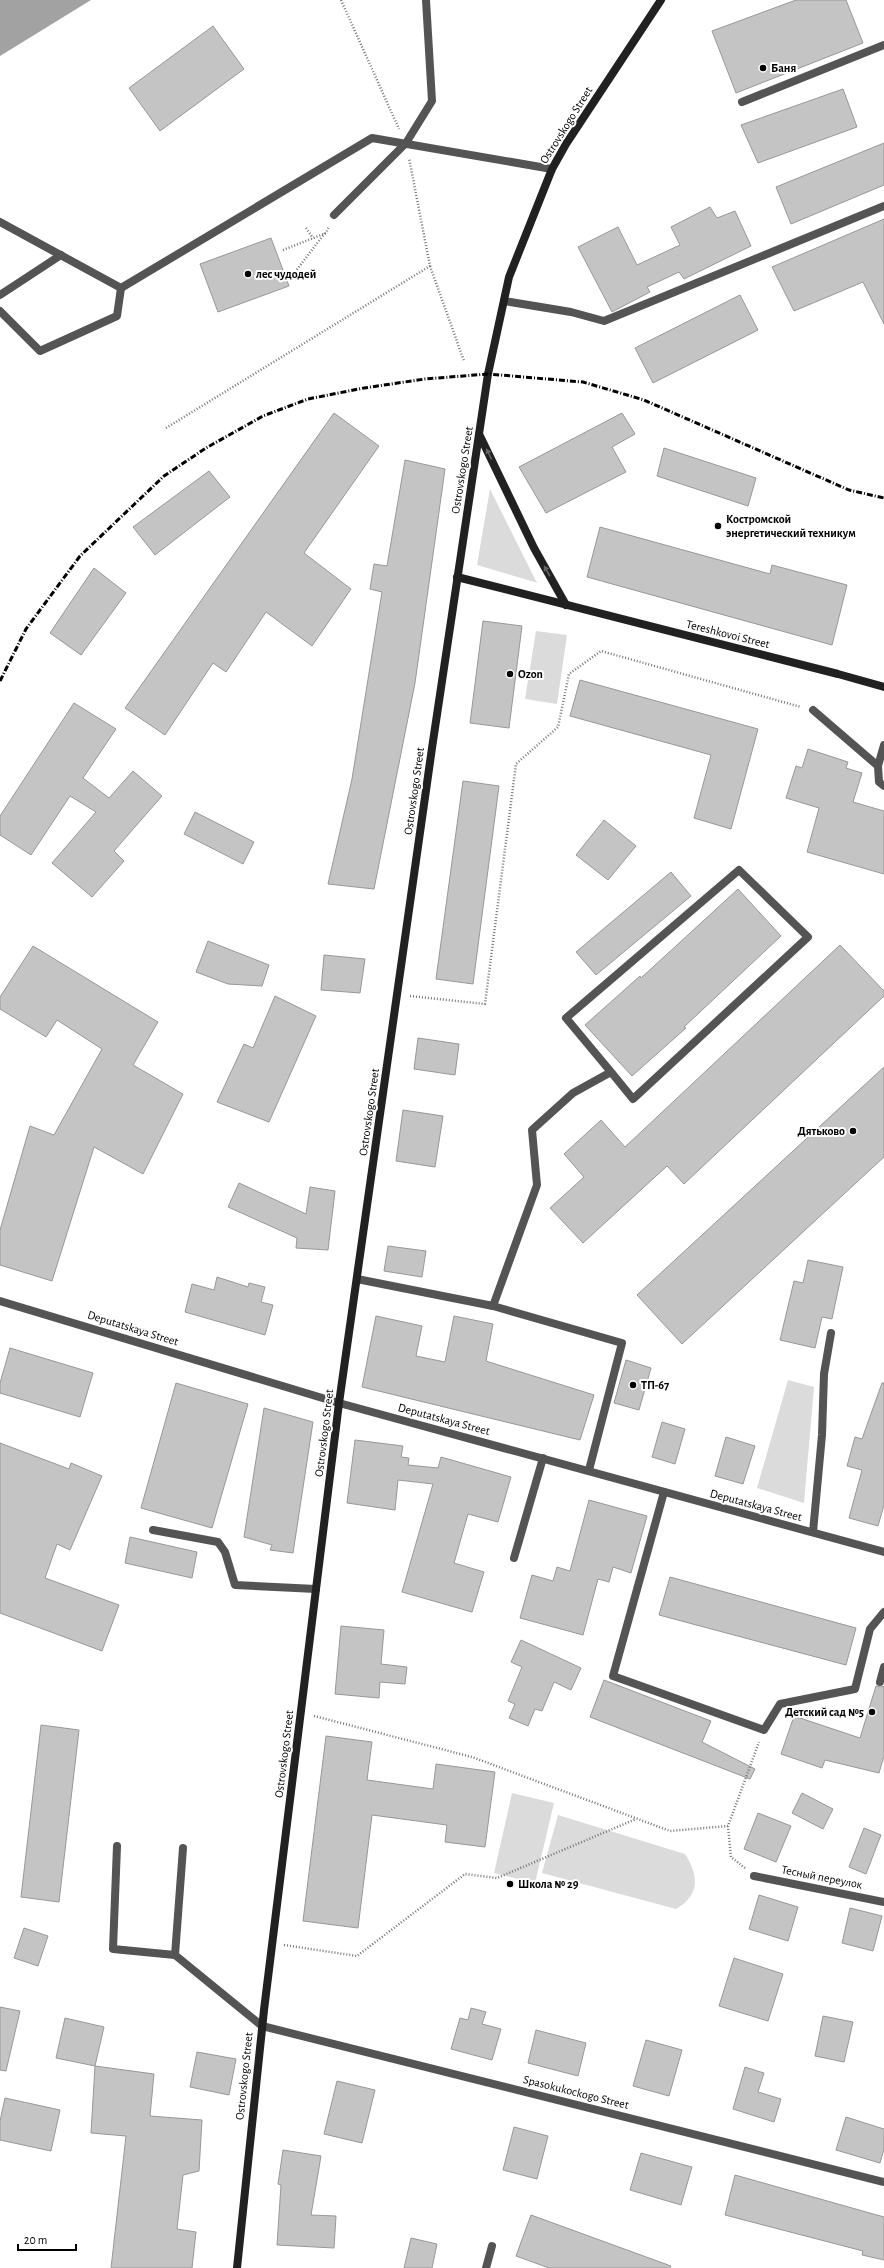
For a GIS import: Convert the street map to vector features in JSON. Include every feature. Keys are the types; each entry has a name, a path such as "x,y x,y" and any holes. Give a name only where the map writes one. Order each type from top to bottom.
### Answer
{"main road":[{"name":"Ostrovskogo Street","path":"237,2268 262,2026 339,1403 457,577 480,436 488,374 509,277 552,169 566,144 661,0"},
{"path":"480,436 534,548 566,605"},
{"name":"Tereshkovoi Street","path":"457,577 884,687"}],"street":[{"path":"334,215 406,143 432,101 426,0"},
{"path":"742,102 884,45"},
{"path":"121,288 372,138 552,169"},
{"path":"504,301 571,312 604,321 884,206"},
{"path":"0,222 121,288"},
{"path":"0,295 61,255"},
{"path":"0,311 40,351 117,316 121,288"},
{"path":"813,710 878,766"},
{"path":"884,745 878,766 879,782 884,786"},
{"path":"739,870 808,937 633,1099 611,1072 566,1018 739,870"},
{"path":"493,1306 537,1185 532,1130 573,1093 611,1072"},
{"path":"357,1279 493,1306 622,1343 589,1470"},
{"name":"Deputatskaya Street","path":"0,1301 339,1403 589,1470 884,1552"},
{"path":"813,1532 822,1435 824,1374 830,1333"},
{"path":"514,1558 543,1458"},
{"path":"664,1492 613,1676 764,1730 780,1704 855,1689 870,1630 884,1612"},
{"path":"153,1530 218,1542 225,1552 235,1585 316,1589"},
{"path":"880,1682 884,1667"},
{"path":"117,1846 113,1949 175,1955 262,2026"},
{"path":"175,1955 183,1848"},
{"name":"Тесный переулок","path":"754,1876 884,1902"},
{"name":"Spasokukoсkogo Street","path":"262,2026 884,2182"},
{"path":"486,2268 492,2246"}],"path":[{"path":"341,0 406,143 430,266 464,361"},
{"path":"295,272 326,233 334,215"},
{"path":"306,228 313,238"},
{"path":"283,250 326,233"},
{"path":"166,428 430,266"},
{"path":"397,995 486,1004 516,764 558,727 569,674 601,651 813,710"},
{"path":"301,1712 472,1757 670,1831 728,1826"},
{"path":"754,1876 731,1857 728,1826 764,1730"},
{"path":"272,1943 357,1956 466,1874 497,1878 637,1819"}],"shaded area":[{"path":"0,0 91,0 0,56"},
{"path":"490,489 536,581 538,583 477,565"},
{"path":"536,631 567,635 557,704 525,699"},
{"path":"788,1380 814,1387 804,1503 757,1488"},
{"path":"512,1793 554,1803 535,1883 494,1873"},
{"path":"558,1815 685,1854 690,1862 695,1877 695,1884 690,1898 676,1909 542,1873"}],"building":[{"name":"Баня","path":"796,0 846,0 863,43 736,93 712,31"},
{"path":"213,26 244,69 160,131 129,88"},
{"path":"843,89 857,127 758,163 741,125"},
{"path":"884,143 884,185 791,224 776,187"},
{"path":"710,207 717,218 735,211 751,246 684,279 679,272 647,287 650,292 612,312 578,247 618,227 637,265 680,245 671,227"},
{"path":"884,219 884,324 863,282 794,311 772,267"},
{"path":"271,238 289,286 218,312 200,264"},
{"path":"740,295 758,330 653,383 635,348"},
{"path":"334,413 379,446 304,553 351,589 312,646 266,612 226,672 213,663 165,735 125,708"},
{"path":"622,413 635,434 612,447 626,472 546,513 519,467"},
{"path":"664,448 756,478 748,506 657,476"},
{"path":"405,460 445,469 415,683 374,889 328,884 352,779 382,592 370,589 374,564 387,566"},
{"path":"209,471 230,497 155,555 133,527"},
{"path":"600,527 770,574 772,565 847,585 832,645 587,577"},
{"path":"94,568 126,593 81,655 50,633"},
{"path":"483,621 522,626 509,728 470,723"},
{"path":"580,680 758,729 731,829 694,818 711,755 570,716"},
{"path":"74,703 116,729 83,778 109,798 133,771 162,796 114,851 124,861 92,897 52,863 96,812 70,796 31,855 0,835 0,816"},
{"path":"808,749 848,762 846,768 862,773 853,802 884,811 884,874 807,852 819,808 786,798 796,766 802,768"},
{"path":"463,781 499,786 473,984 436,979"},
{"path":"195,812 254,842 243,864 184,834"},
{"path":"604,820 636,846 608,880 576,855"},
{"path":"671,872 691,896 596,975 576,952"},
{"path":"738,889 781,936 684,1027 686,1028 632,1076 585,1025 640,976 641,978"},
{"path":"208,941 269,965 262,986 228,984 196,972"},
{"path":"840,945 884,991 884,996 684,1184 667,1166 583,1243 550,1208 584,1177 564,1154 601,1120 625,1147"},
{"path":"33,946 158,1022 133,1065 183,1094 143,1174 94,1147 52,1281 0,1265 0,1230 30,1126 54,1135 102,1049 57,1020 46,1037 0,1009 0,997"},
{"path":"324,955 365,959 360,993 321,990"},
{"path":"275,996 316,1016 269,1122 217,1102 244,1044 253,1048"},
{"path":"418,1038 459,1044 455,1075 414,1069"},
{"path":"884,1067 884,1157 682,1344 637,1295"},
{"path":"403,1110 443,1116 435,1167 396,1161"},
{"path":"239,1183 306,1214 310,1187 335,1191 328,1250 296,1248 297,1238 228,1207"},
{"path":"388,1246 426,1251 422,1277 384,1271"},
{"path":"808,1260 843,1267 832,1319 822,1317 815,1348 780,1340 794,1281 803,1283"},
{"path":"217,1277 248,1287 249,1283 265,1287 261,1302 273,1305 265,1335 185,1312 192,1284 214,1290"},
{"path":"376,1316 422,1326 416,1356 445,1362 454,1316 493,1324 486,1361 594,1395 580,1440 362,1387"},
{"path":"10,1348 93,1373 80,1417 0,1393 0,1383"},
{"name":"ТП-67","path":"626,1360 651,1368 639,1410 614,1403"},
{"path":"176,1383 248,1404 212,1528 141,1508"},
{"path":"882,1383 884,1383 884,1505 878,1526 849,1518 862,1470 847,1466 855,1437 862,1439"},
{"path":"264,1408 313,1422 293,1553 270,1550 272,1545 244,1537"},
{"path":"662,1422 685,1429 675,1464 652,1457"},
{"path":"726,1437 755,1446 743,1484 715,1476"},
{"path":"355,1440 403,1446 401,1457 409,1458 408,1465 438,1468 441,1457 511,1477 498,1522 468,1514 454,1563 484,1572 472,1612 402,1592 433,1484 398,1480 395,1510 347,1503"},
{"path":"0,1443 69,1469 71,1463 102,1476 70,1550 57,1544 45,1578 119,1605 102,1651 0,1613"},
{"path":"589,1500 647,1516 631,1573 613,1567 609,1582 598,1579 583,1635 520,1618 532,1575 553,1581 557,1567 570,1571"},
{"path":"130,1537 197,1552 192,1578 125,1563"},
{"path":"670,1577 856,1628 846,1665 659,1615"},
{"path":"341,1626 384,1630 381,1664 407,1667 405,1684 380,1682 379,1698 335,1694"},
{"path":"521,1640 581,1668 571,1690 554,1682 542,1711 535,1709 528,1726 509,1718 515,1704 508,1701 522,1667 511,1662"},
{"path":"604,1680 711,1721 702,1742 755,1769 750,1779 590,1717"},
{"path":"876,1686 884,1686 884,1756 879,1773 825,1760 822,1768 781,1754 794,1716 860,1738"},
{"path":"41,1725 79,1730 59,1902 21,1897"},
{"path":"326,1736 372,1742 367,1780 433,1789 436,1764 495,1772 485,1847 445,1842 447,1825 372,1815 358,1928 303,1921"},
{"path":"802,1793 833,1809 823,1829 792,1813"},
{"path":"758,1813 791,1826 776,1862 744,1849"},
{"path":"864,1828 881,1835 866,1874 849,1867"},
{"path":"759,1895 798,1907 788,1941 749,1929"},
{"path":"850,1908 882,1916 873,1951 842,1943"},
{"path":"24,1928 48,1936 38,1966 14,1958"},
{"path":"734,1958 783,1974 768,2021 719,2006"},
{"path":"0,2007 20,2011 6,2071 0,2070"},
{"path":"471,2008 486,2012 482,2024 501,2029 492,2060 451,2049 460,2018 468,2020"},
{"path":"823,2016 853,2022 844,2062 815,2056"},
{"path":"65,2018 104,2027 95,2066 56,2058"},
{"path":"536,2030 586,2043 578,2076 528,2063"},
{"path":"646,2040 682,2050 669,2096 633,2086"},
{"path":"197,2052 236,2059 229,2095 190,2087"},
{"path":"95,2066 154,2074 150,2116 202,2120 199,2171 183,2175 177,2229 196,2232 192,2268 111,2268 126,2136 91,2133"},
{"path":"745,2067 764,2073 758,2092 781,2099 774,2122 733,2109"},
{"path":"337,2081 375,2090 362,2143 324,2134"},
{"path":"5,2098 60,2110 51,2151 0,2140 0,2121"},
{"path":"846,2117 884,2129 884,2149 880,2163 836,2150"},
{"path":"514,2127 548,2136 537,2179 503,2170"},
{"path":"283,2150 321,2156 311,2215 336,2216 334,2248 277,2245 281,2185 278,2184"},
{"path":"641,2153 692,2167 681,2205 630,2190"},
{"path":"735,2175 884,2217 884,2260 862,2255 863,2251 725,2215"},
{"path":"531,2215 671,2266 670,2268 549,2268 516,2256"},
{"path":"411,2238 437,2244 432,2268 404,2268"}],"railway":[{"path":"0,681 26,629 80,556 164,476 206,448 263,416 308,399 364,388 425,379 488,374 583,382 644,400 849,490 884,498"}],"place":[{"name":"Баня","path":"763,68"},
{"name":"лес чудодей","path":"248,274"},
{"name":"Костромской энергетический техникум","path":"718,526"},
{"name":"Ozon","path":"510,674"},
{"name":"Дятьково","path":"853,1131"},
{"name":"ТП-67","path":"633,1385"},
{"name":"Детский сад №5","path":"872,1712"},
{"name":"Школа № 29","path":"510,1884"}]}
